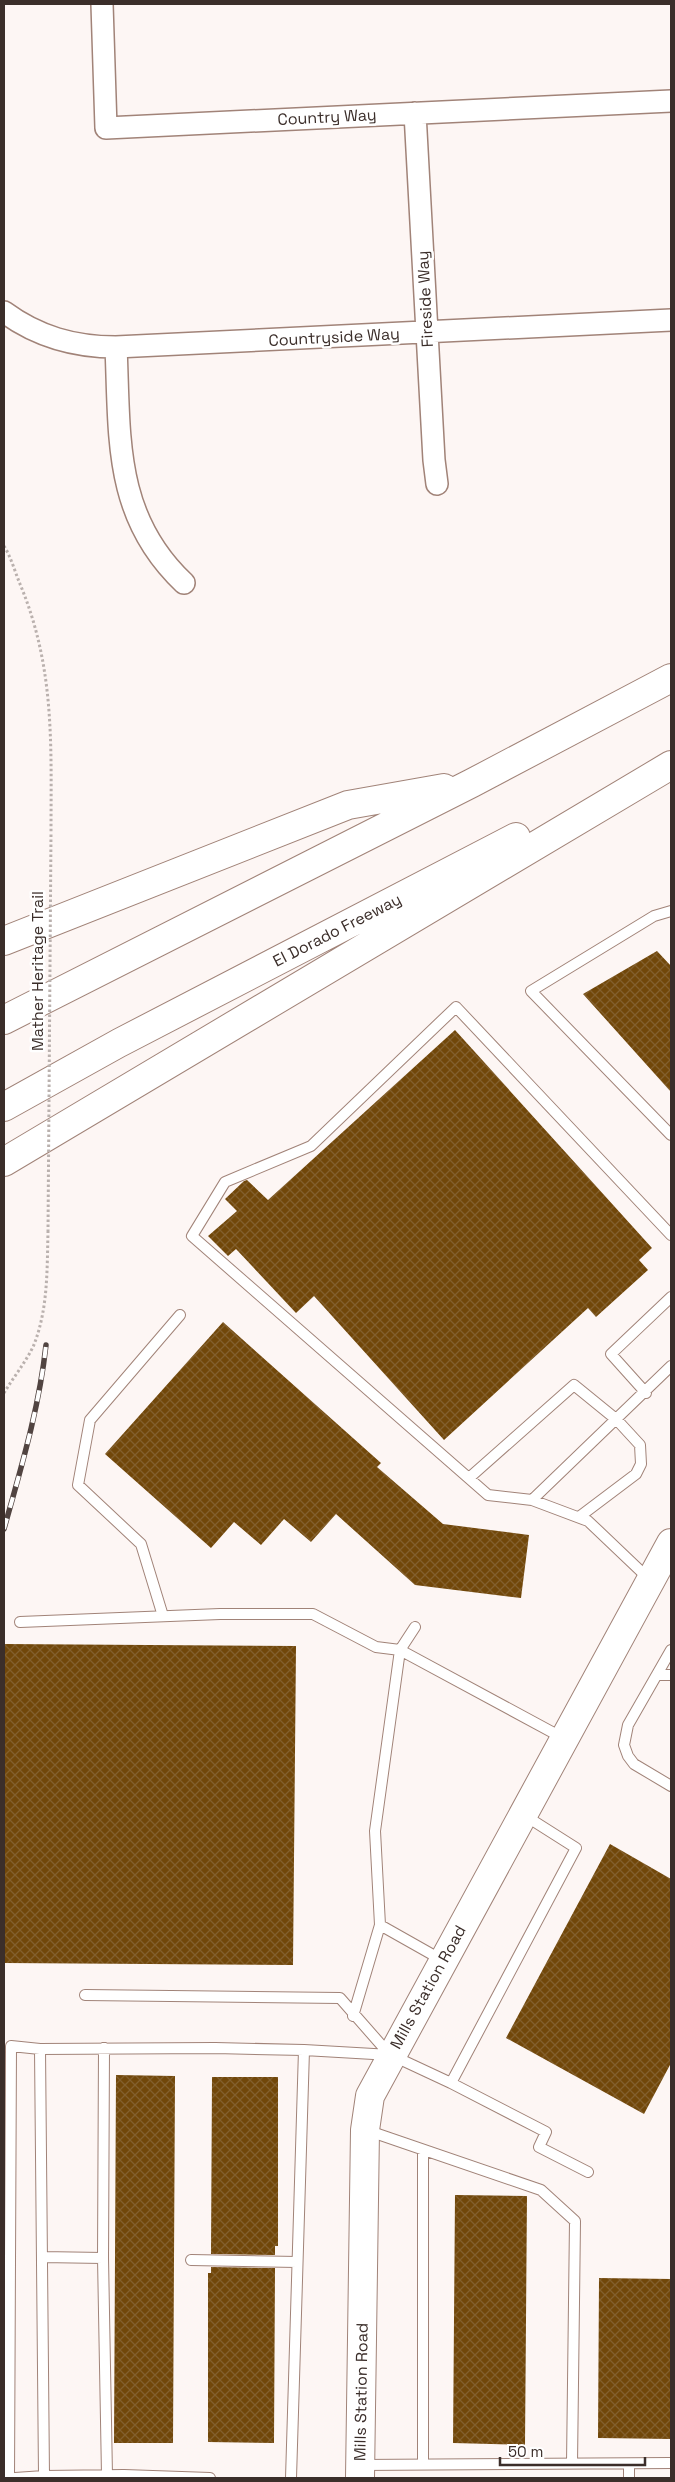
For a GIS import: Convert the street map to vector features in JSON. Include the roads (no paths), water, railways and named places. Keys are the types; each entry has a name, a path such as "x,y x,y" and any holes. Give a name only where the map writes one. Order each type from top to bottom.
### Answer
{"main road":[{"path":"4,1020 472,783 671,678"},
{"name":"El Dorado Freeway","path":"4,1107 119,1043 671,757"},
{"path":"4,1162 671,764"},
{"path":"4,941 348,805 472,783"},
{"name":"Mills Station Road","path":"360,2472 365,2130 370,2096 442,1960 671,1543"}],"street":[{"name":"Country Way","path":"102,4 106,128 671,101"},
{"name":"Fireside Way","path":"415,113 426,332 437,484"},
{"name":"Countryside Way","path":"4,312 33,330 52,338 94,347 671,320"},
{"path":"116,347 121,449 128,491 143,531 154,550 184,583"}],"lane":[{"path":"671,911 654,916 531,992 671,1136"},
{"path":"650,1581 588,1521 532,1500 488,1495 421,1434 192,1236 225,1182 311,1146 456,1007 671,1235"},
{"path":"646,1393 611,1354 671,1297"},
{"path":"163,1616 141,1544 78,1485 90,1420 180,1315"},
{"path":"532,1500 646,1393 671,1366"},
{"path":"469,1478 574,1385 617,1420 640,1445 640,1464 636,1474 579,1517"},
{"path":"20,1622 163,1616 313,1614 376,1647 400,1650 563,1738"},
{"path":"353,2016 380,1925 375,1831 400,1650 415,1627"},
{"path":"671,1650 628,1725 624,1746 634,1764 671,1786"},
{"path":"658,1675 671,1675"},
{"path":"451,2083 576,1848 523,1815"},
{"path":"380,1925 442,1960"},
{"path":"85,1995 340,1998 353,2016 391,2055 451,2083 546,2132 539,2147 588,2172"},
{"path":"9,2478 11,2046 40,2049 304,2050 391,2055"},
{"path":"104,2048 103,2258 107,2475"},
{"path":"40,2049 44,2477"},
{"path":"291,2478 304,2050"},
{"path":"365,2130 541,2190 575,2221 572,2464"},
{"path":"423,2151 423,2465"},
{"path":"42,2257 103,2258"},
{"path":"191,2260 297,2262"},
{"path":"360,2472 423,2465 671,2463"},
{"path":"629,2464 629,2478"},
{"path":"15,2478 107,2475 210,2478"}],"railway":[{"path":"4,1529 34,1415 46,1345"}]}
